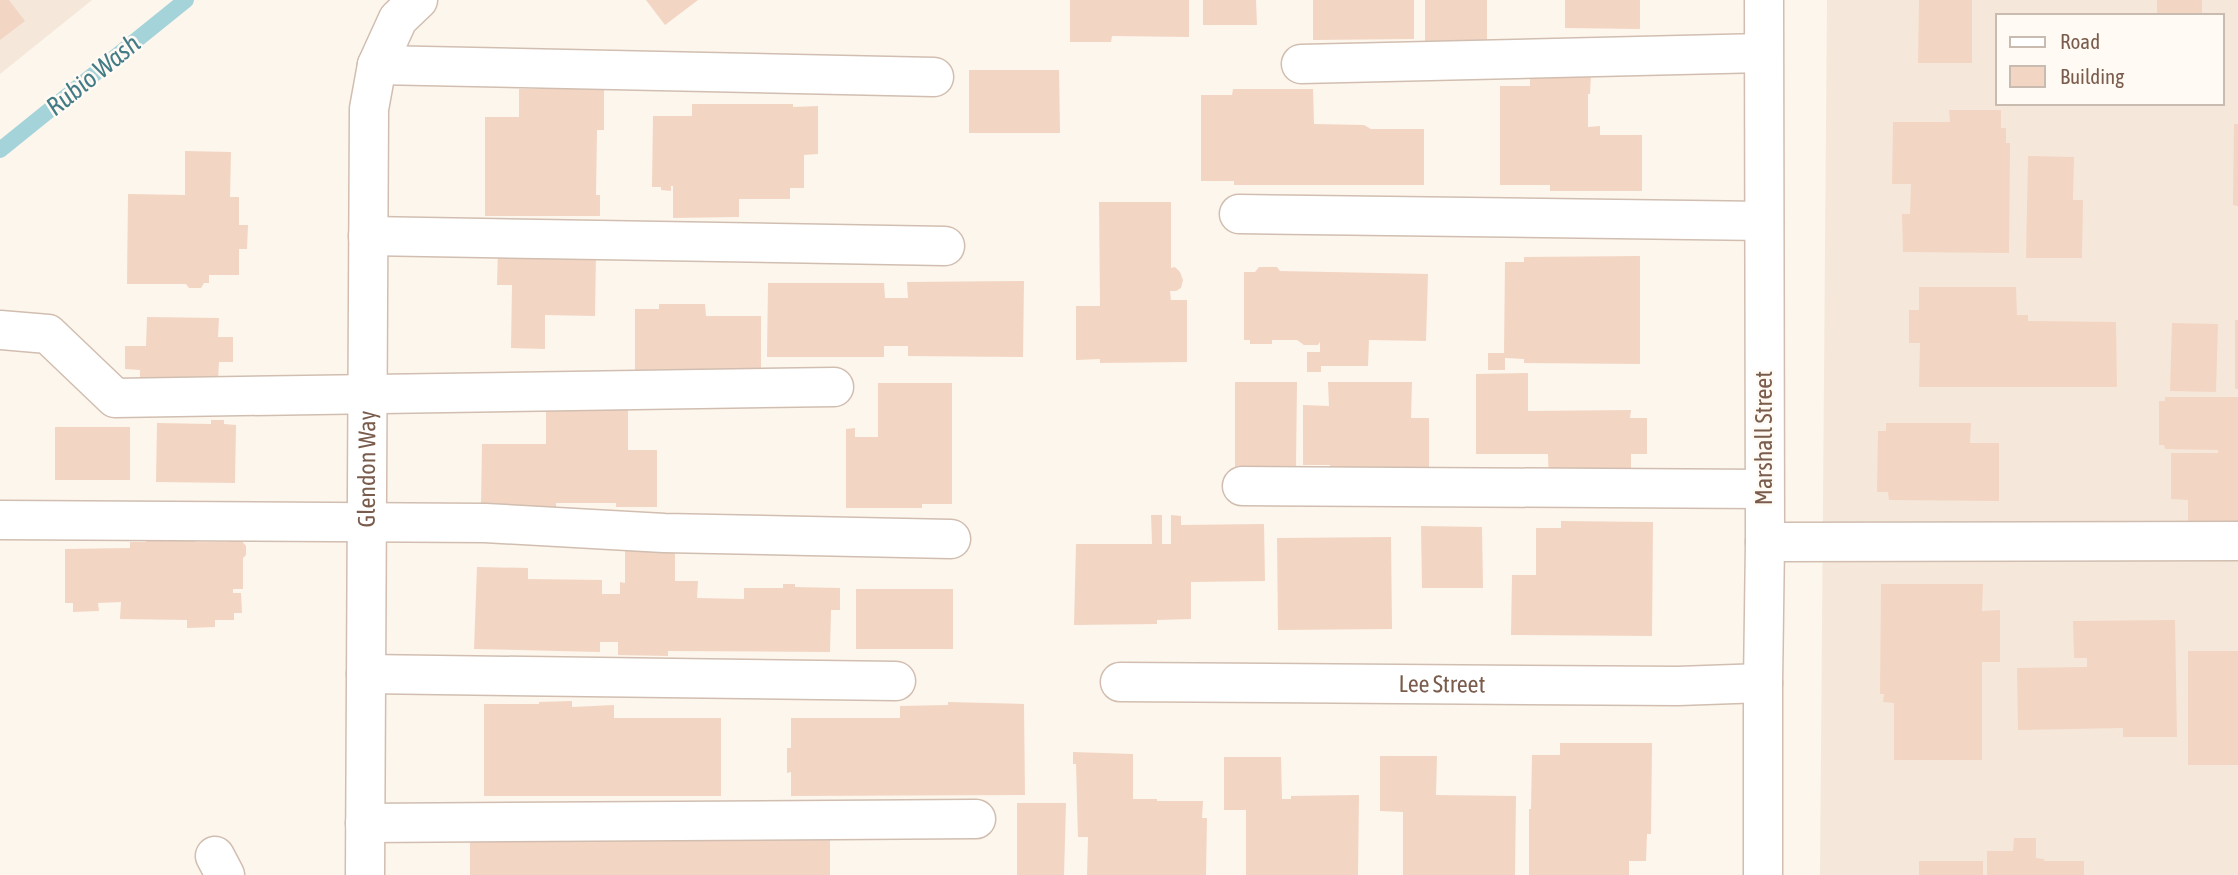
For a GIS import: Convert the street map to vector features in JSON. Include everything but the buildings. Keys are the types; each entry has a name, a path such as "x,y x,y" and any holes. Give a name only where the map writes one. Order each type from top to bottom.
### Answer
{"street":[{"name":"Glendon Way","path":"365,875 369,109 377,65 398,19 418,0"},
{"name":"Marshall Street","path":"1763,875 1764,0"},
{"path":"1301,64 1763,53"},
{"path":"377,65 934,77"},
{"path":"1239,214 1764,221"},
{"path":"368,236 945,246"},
{"path":"0,330 48,334 115,398 834,387"},
{"path":"1242,486 1764,489"},
{"path":"0,520 485,523 664,533 951,539"},
{"path":"1765,542 2238,541"},
{"path":"366,674 896,681"},
{"name":"Lee Street","path":"1121,682 1664,686 1763,684"},
{"path":"365,823 976,819"}],"shaded area":[{"path":"0,0 92,0 0,74"},
{"path":"1827,0 2238,0 2238,875 1820,875"}],"waterway":[{"name":"Rubio Wash","path":"0,150 186,0"}]}
